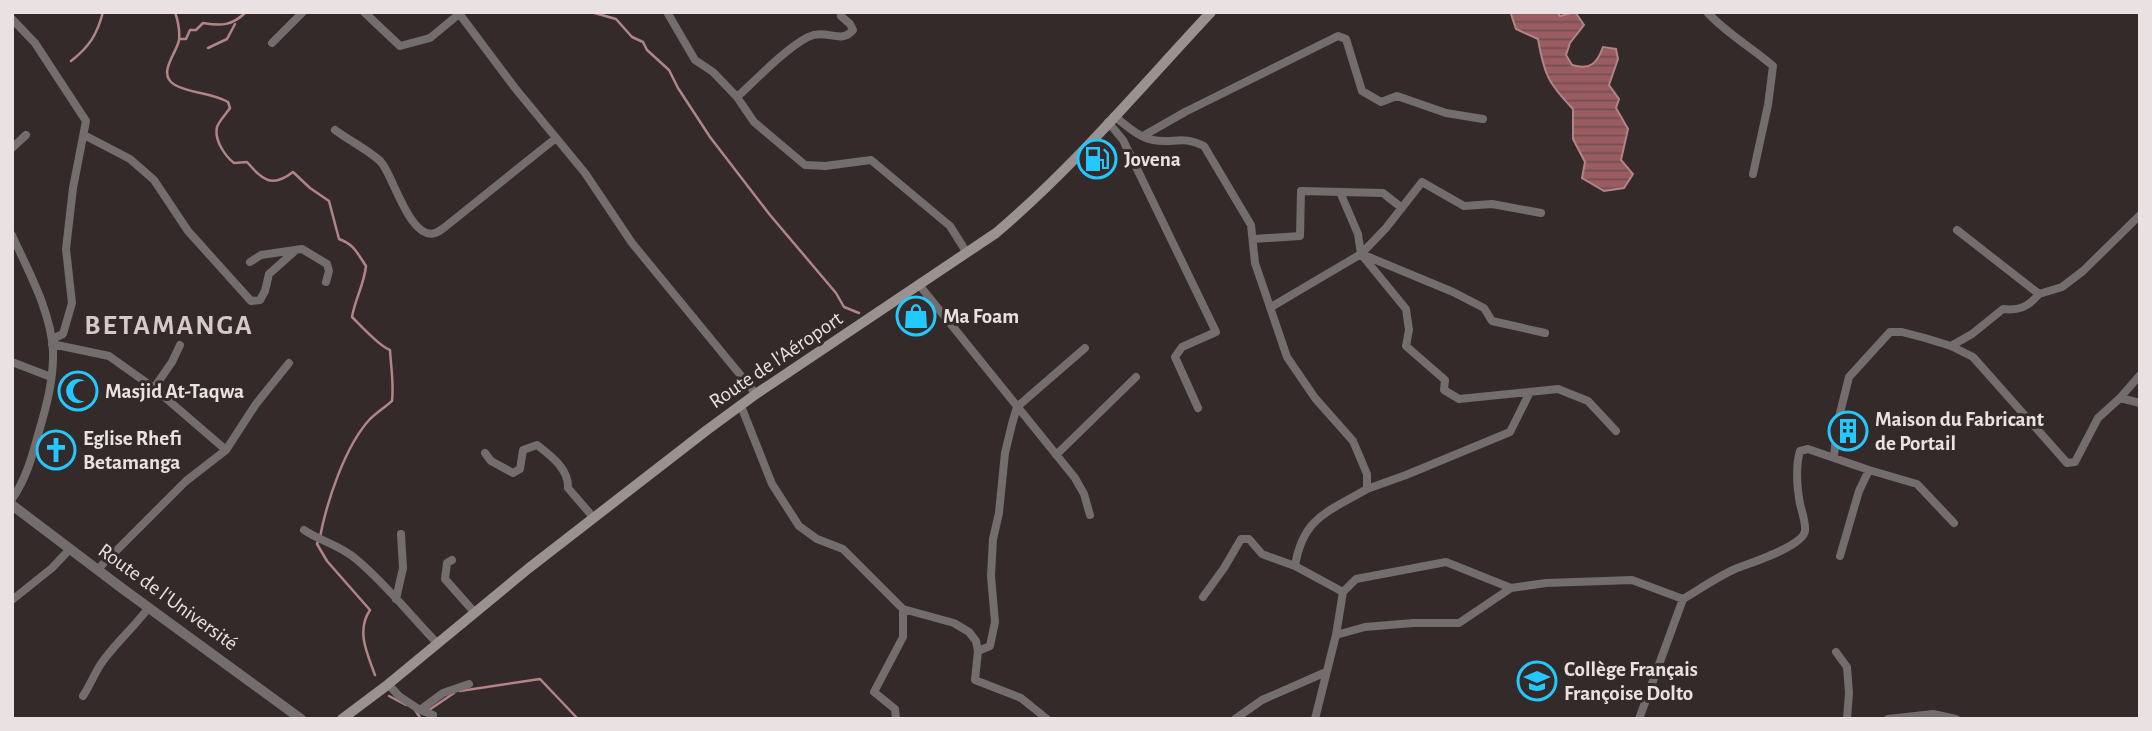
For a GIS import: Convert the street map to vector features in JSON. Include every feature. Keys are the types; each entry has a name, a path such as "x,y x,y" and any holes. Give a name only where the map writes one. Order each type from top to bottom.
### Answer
{"main road":[{"name":"Route de l'Aéroport","path":"342,719 593,517 741,405 996,233 1025,208 1210,12"}],"street":[{"path":"272,43 303,12"},
{"path":"364,12 400,46 430,38 459,13 585,173 632,243 756,394"},
{"path":"667,12 695,60 713,72 737,97 754,122 804,164 825,166 871,160 950,226 967,253"},
{"path":"1707,12 1720,27 1753,48 1773,66 1768,105 1753,174"},
{"path":"737,97 755,78 808,37 826,33 840,38 849,35 853,30 841,16"},
{"path":"12,19 35,43 86,121 75,175 66,249 72,303 63,334 52,342"},
{"path":"1143,136 1185,112 1338,36 1346,40 1362,91 1381,102 1397,96 1446,113 1483,119"},
{"path":"1111,119 1153,141 1191,139 1204,146 1251,225 1255,263 1287,357 1315,398 1353,440 1367,474 1367,489"},
{"path":"1111,119 1216,332 1182,347 1175,357 1198,408"},
{"path":"335,130 381,162 404,208 421,230 428,234 445,227 556,138"},
{"path":"12,148 26,135"},
{"path":"84,135 130,159 154,180 188,231 251,301 260,300 269,274 296,250"},
{"path":"1271,307 1361,254 1422,182 1464,206 1492,204 1541,213"},
{"path":"1253,239 1300,236 1301,191 1383,193 1402,208"},
{"path":"1340,192 1358,234 1361,254 1406,309 1409,330 1406,346 1445,380 1444,390 1459,399 1558,389 1588,401 1616,431"},
{"path":"1951,346 1972,334 2003,309 2014,310 2030,305 2039,294 2062,287 2083,271 2140,215"},
{"path":"1957,230 2039,294"},
{"path":"12,235 39,295 52,342 51,377 46,409 29,466 12,499"},
{"path":"250,262 261,255 308,251 327,264 329,271 326,282"},
{"path":"1361,254 1453,292 1484,308 1492,321 1545,333"},
{"path":"920,286 1075,478 1084,494 1090,515"},
{"path":"1834,457 1837,425 1849,377 1890,332 1902,332 1951,346 1973,357 2067,463 2076,462 2098,418 2140,375"},
{"path":"52,342 104,354 155,388 226,450"},
{"path":"155,388 180,345"},
{"path":"978,651 990,646 995,622 991,576 993,539 999,513 1005,453 1017,407 1085,348"},
{"path":"12,362 51,377"},
{"path":"97,570 186,481 226,450 256,404 289,363"},
{"path":"1056,455 1136,377"},
{"path":"1295,566 1298,546 1311,523 1367,489 1510,432 1530,392"},
{"path":"2120,398 2140,403"},
{"path":"741,405 772,484 799,526 817,539 843,549 903,609 954,623 970,632 976,640 978,651 975,680 1021,698 1047,719"},
{"path":"485,453 491,461 513,474 520,469 523,450 537,445 552,457 568,477 568,488 593,517"},
{"path":"1639,719 1683,598 1734,570 1799,540 1805,528 1797,474 1800,451 1808,449 1917,484 1954,523"},
{"path":"1840,556 1868,470"},
{"name":"Route de l'Université","path":"12,505 301,719"},
{"path":"304,530 335,544 355,558 436,643"},
{"path":"396,600 403,568 401,534"},
{"path":"1203,597 1241,539 1249,539 1262,554 1295,566 1343,592"},
{"path":"12,600 52,568 70,549"},
{"path":"452,560 447,563 445,579 475,613"},
{"path":"1315,719 1343,592 1356,579 1446,562 1511,588"},
{"path":"1335,635 1377,626 1459,623 1511,588 1546,583 1632,580 1683,598"},
{"path":"83,696 99,666 149,607"},
{"path":"896,719 895,709 874,692 903,637 903,609"},
{"path":"1836,652 1847,667 1847,719"},
{"path":"1235,719 1262,700 1326,671"},
{"path":"388,684 420,710 433,715"},
{"path":"420,710 443,693 469,684"},
{"path":"1888,719 1933,714 1956,719"}],"shaded area":[{"path":"1512,12 1557,12 1560,16 1575,12 1584,25 1570,43 1566,55 1572,65 1588,66 1598,58 1603,47 1616,49 1618,59 1609,85 1619,99 1616,108 1628,129 1621,160 1633,174 1624,188 1604,191 1582,178 1585,162 1573,139 1573,109 1548,77 1538,39 1516,29"}],"waterway":[{"path":"71,61 91,40 103,12"},
{"path":"175,12 179,40 167,69 170,80 181,88 228,102 230,108 216,132 221,147 234,163 247,162 262,177 273,181 293,172 329,201 339,239 352,247 366,266 352,317 376,341 390,350 392,401 361,430 345,459 332,491 320,537"},
{"path":"179,39 186,39 190,30 196,30 203,23 226,24 246,12"},
{"path":"591,12 616,19 632,37 643,42 647,50 669,70 710,137 770,215 836,293 844,307 859,313"},
{"path":"208,48 227,39 235,24"},
{"path":"318,541 317,544 327,561 370,610 363,634 375,675"},
{"path":"460,691 540,679 578,719"},
{"path":"429,710 454,693"},
{"path":"389,696 406,705"},
{"path":"415,710 421,719"}],"place":[{"name":"Jovena","path":"1097,159"},
{"name":"Ma Foam","path":"916,316"},
{"name":"Masjid At-Taqwa","path":"78,391"},
{"name":"Maison du Fabricant de Portail","path":"1848,431"},
{"name":"Eglise Rhefi Betamanga","path":"56,450"},
{"name":"Collège Français Françoise Dolto","path":"1537,681"}],"district":[{"name":"BETAMANGA","path":"169,326"}]}
